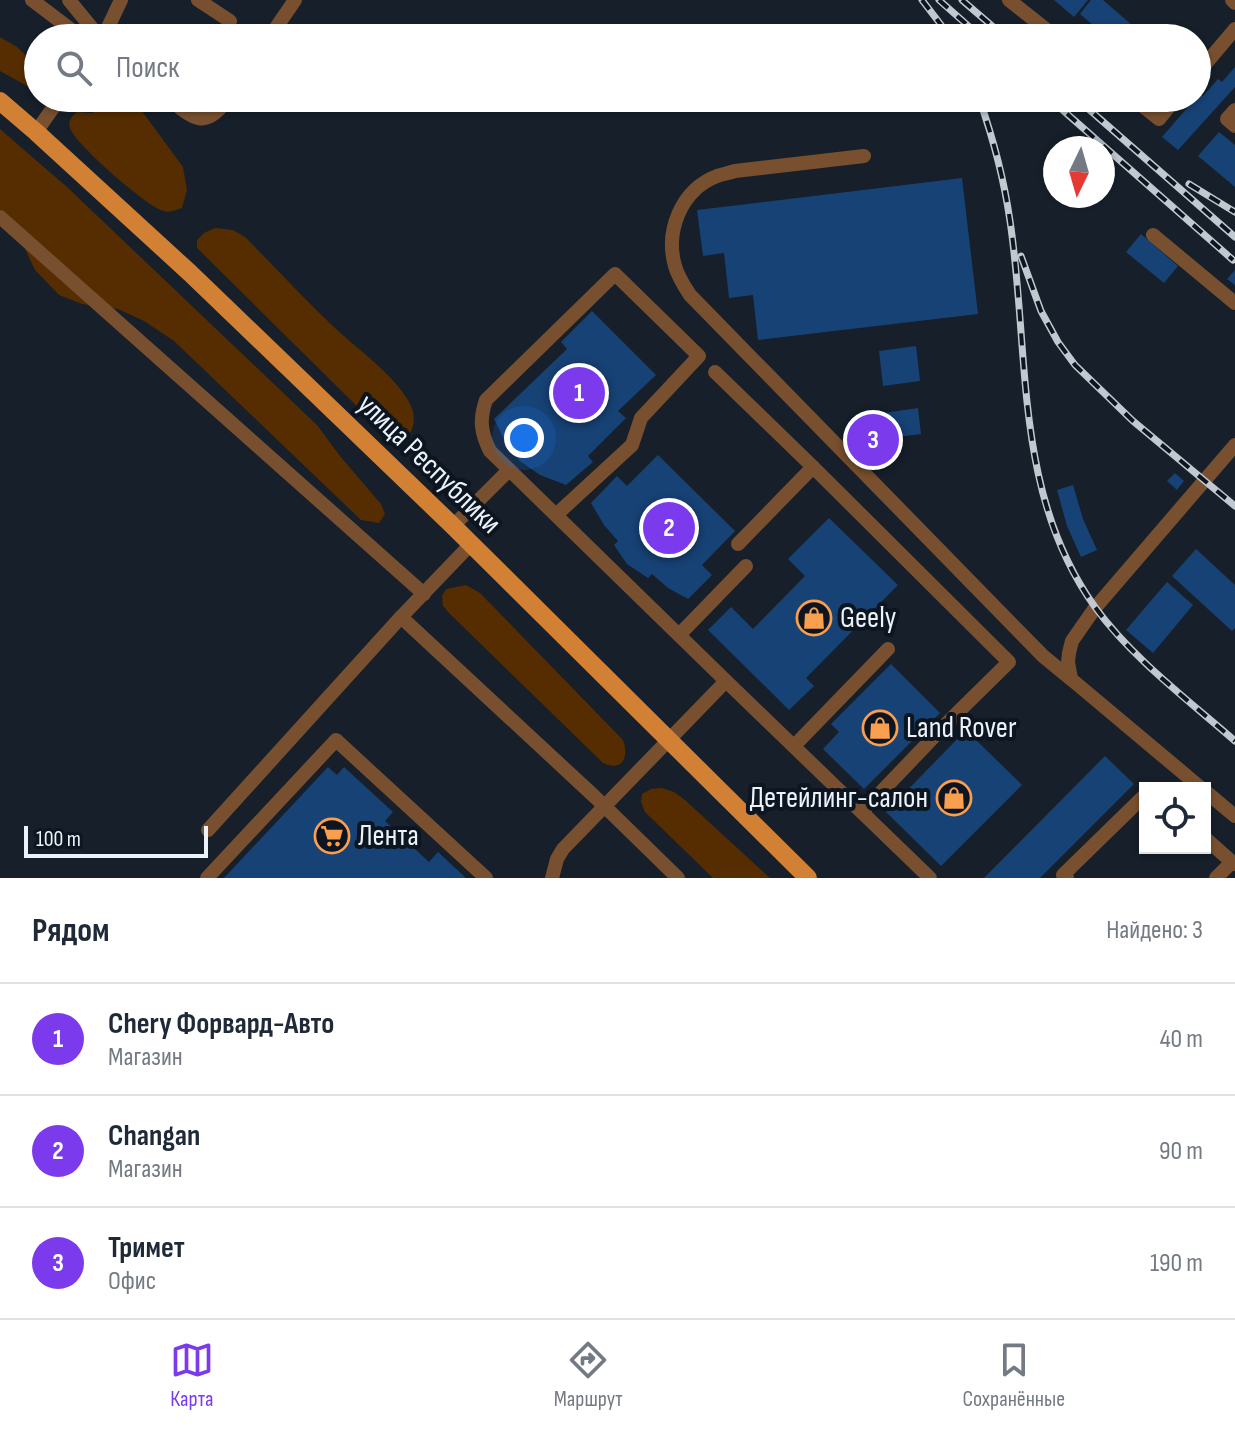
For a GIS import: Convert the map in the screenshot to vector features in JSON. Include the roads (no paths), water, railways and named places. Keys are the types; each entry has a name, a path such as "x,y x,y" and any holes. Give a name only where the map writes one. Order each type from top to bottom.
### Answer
{"main road":[{"name":"улица Республики","path":"0,101 190,273 453,526 808,878"}],"lane":[{"path":"32,0 64,24"},
{"path":"69,0 90,24"},
{"path":"109,24 121,0"},
{"path":"198,0 230,21"},
{"path":"279,24 295,0"},
{"path":"1009,0 1039,24"},
{"path":"1211,57 1235,29"},
{"path":"1235,110 1227,119 1235,126"},
{"path":"36,132 50,112"},
{"path":"184,112 203,119 219,112"},
{"path":"1150,112 1159,119 1165,112"},
{"path":"864,156 735,171 716,176 703,184 682,206 672,233 672,249 680,279 690,295 1043,656 1193,782"},
{"path":"0,217 424,594"},
{"path":"1153,235 1235,303"},
{"path":"556,515 632,445 641,418 699,356 615,274 486,400 480,424 490,451 930,878"},
{"path":"715,372 1009,662 862,812"},
{"path":"1071,679 1068,662 1072,641 1095,608 1235,445"},
{"path":"738,544 813,467"},
{"path":"453,526 509,470"},
{"path":"208,830 471,544"},
{"path":"679,635 746,566"},
{"path":"401,617 678,878"},
{"path":"794,746 888,649"},
{"path":"552,878 563,849 726,681"},
{"path":"207,878 336,740 486,878"},
{"path":"1211,796 1235,816"},
{"path":"1067,878 1063,875 1139,801"},
{"path":"1211,843 1234,863 1216,878"}],"railway":[{"path":"922,0 940,24"},
{"path":"939,0 966,24"},
{"path":"962,0 990,24"},
{"path":"984,112 1008,205 1029,421 1037,470 1050,517 1069,563 1109,625 1161,677 1235,741"},
{"path":"1065,112 1233,260"},
{"path":"1092,112 1235,237"},
{"path":"1189,184 1235,212"},
{"path":"1021,256 1041,311 1075,365 1133,421 1235,506"}],"place":[{"name":"Chery Форвард-Авто","path":"579,393"},
{"name":"Тримет","path":"873,440"},
{"name":"Changan","path":"669,528"},
{"name":"Geely","path":"814,618"},
{"name":"Land Rover","path":"880,728"},
{"name":"Детейлинг-салон","path":"954,798"},
{"name":"Лента","path":"332,836"}]}
